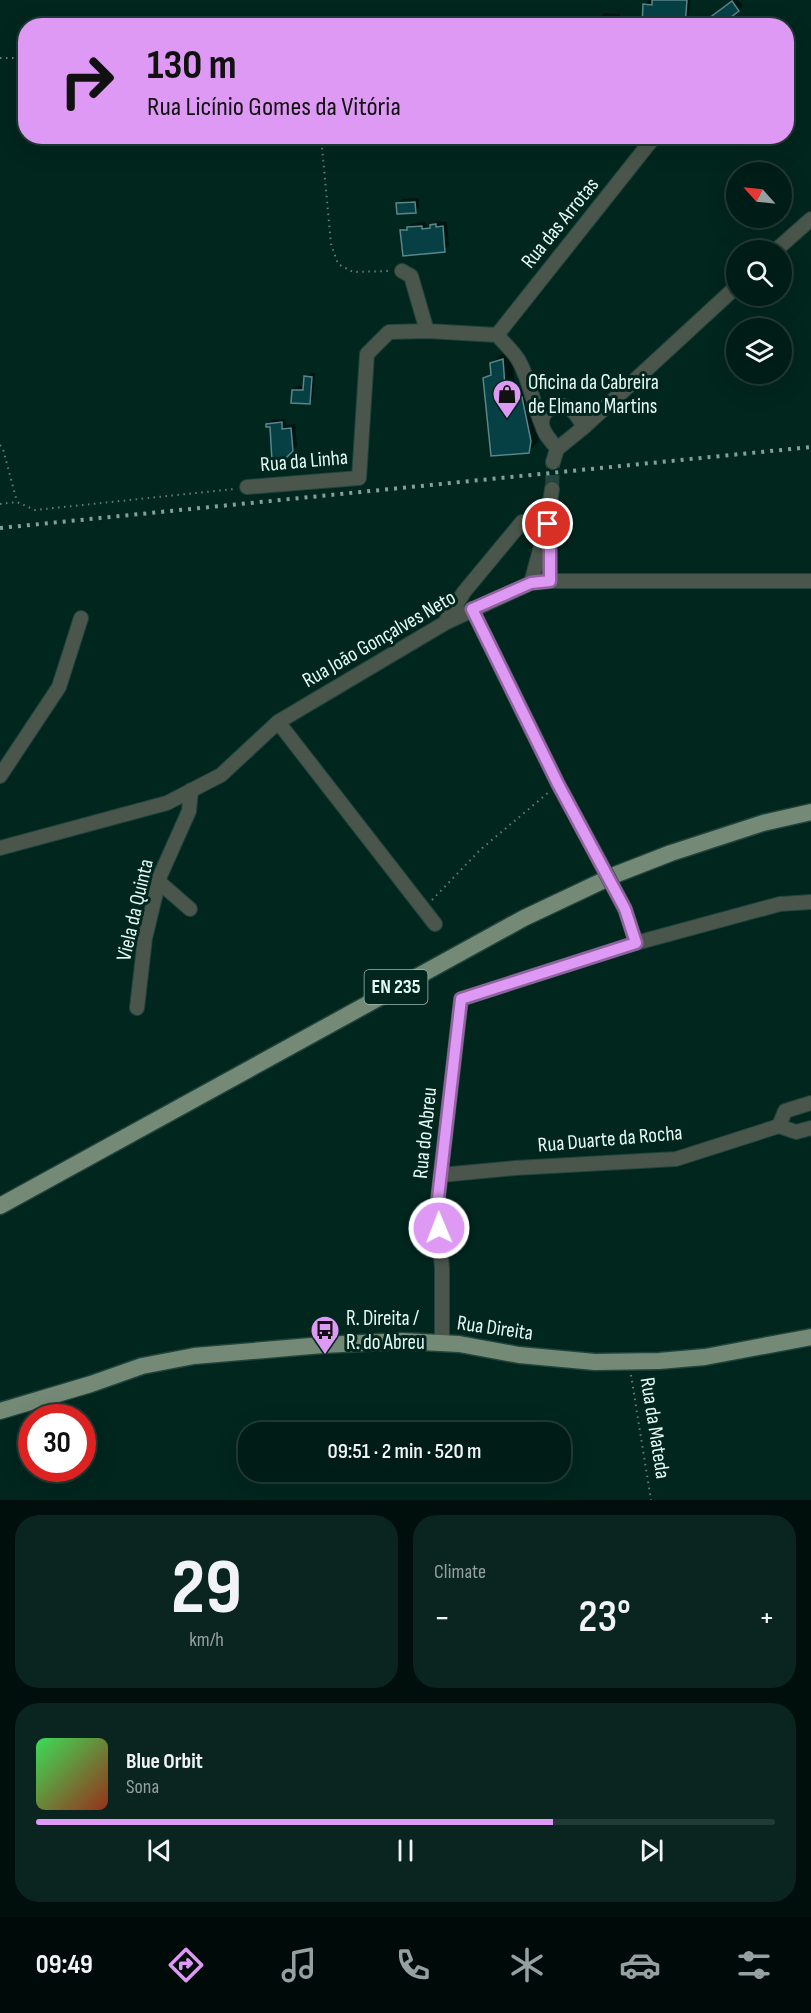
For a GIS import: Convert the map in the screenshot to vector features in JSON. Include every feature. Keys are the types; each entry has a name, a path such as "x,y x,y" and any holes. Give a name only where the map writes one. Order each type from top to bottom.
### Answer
{"main road":[{"name":"EN 235","path":"0,1206 524,918 617,874 671,853 763,823 811,812"},
{"name":"Rua Direita","path":"0,1411 142,1366 194,1356 334,1344 402,1341 459,1344 519,1355 595,1362 629,1362 705,1358 811,1337"}],"street":[{"name":"Rua das Arrotas","path":"497,335 649,144"},
{"path":"787,240 811,219"},
{"path":"402,271 411,276 427,331"},
{"path":"553,462 557,448 584,427 726,296"},
{"name":"Rua da Linha","path":"247,487 359,478 367,354 389,332 427,331 497,335"},
{"path":"497,335 519,359 545,433 557,448"},
{"path":"530,389 554,406"},
{"path":"542,425 547,411 554,406 562,405 569,408 584,427"},
{"path":"531,583 548,524 552,489"},
{"path":"445,623 464,592 522,522"},
{"path":"548,524 550,581"},
{"name":"Rua João Gonçalves Neto","path":"0,848 167,803 221,775 279,723 445,623 531,583 550,581 811,581"},
{"path":"472,609 558,784 625,909 636,943 780,904 811,902"},
{"path":"0,776 59,687 81,618"},
{"path":"279,723 435,924"},
{"name":"Viela da Quinta","path":"137,1008 146,938 159,882 189,811 191,790"},
{"path":"159,882 190,909"},
{"name":"Rua do Abreu","path":"442,1343 442,1269 437,1207 461,999 636,943"},
{"path":"811,1103 785,1111 779,1126 796,1132 811,1128"},
{"name":"Rua Duarte da Rocha","path":"441,1175 515,1168 676,1159 779,1126"}],"path":[{"path":"0,58 18,58"},
{"path":"322,144 331,244 339,264 353,272 402,271"},
{"path":"0,444 17,502"},
{"name":"Rua da Linha","path":"0,504 17,502 35,510 247,487"},
{"path":"423,910 480,850 558,784"},
{"name":"Rua da Mateda","path":"629,1362 651,1500"}],"building":[{"path":"652,0 687,0 686,18 642,18 643,4 652,5"},
{"path":"732,1 739,11 730,18 713,18 712,16"},
{"path":"415,202 416,213 397,214 396,203"},
{"path":"436,224 436,227 443,226 445,252 403,256 400,230 422,226 422,229 430,228 430,225"},
{"name":"Oficina da Cabreira de Elmano Martins","path":"503,359 506,400 522,397 531,441 529,453 491,456 483,378 491,375 490,363"},
{"path":"304,376 312,377 310,404 291,403 292,390 303,390"},
{"path":"282,422 282,429 291,428 293,451 284,460 272,461 270,427 266,427 266,424"}],"tunnel":[{"path":"552,489 553,462"}],"railway":[{"path":"0,528 811,447"}],"place":[{"name":"Oficina da Cabreira de Elmano Martins","path":"507,420"},
{"name":"R. Direita / R. do Abreu","path":"325,1356"}],"route":[{"path":"439,1228 437,1207 461,999 636,943 625,909 558,784 472,609 531,583 550,581 548,524"}]}
